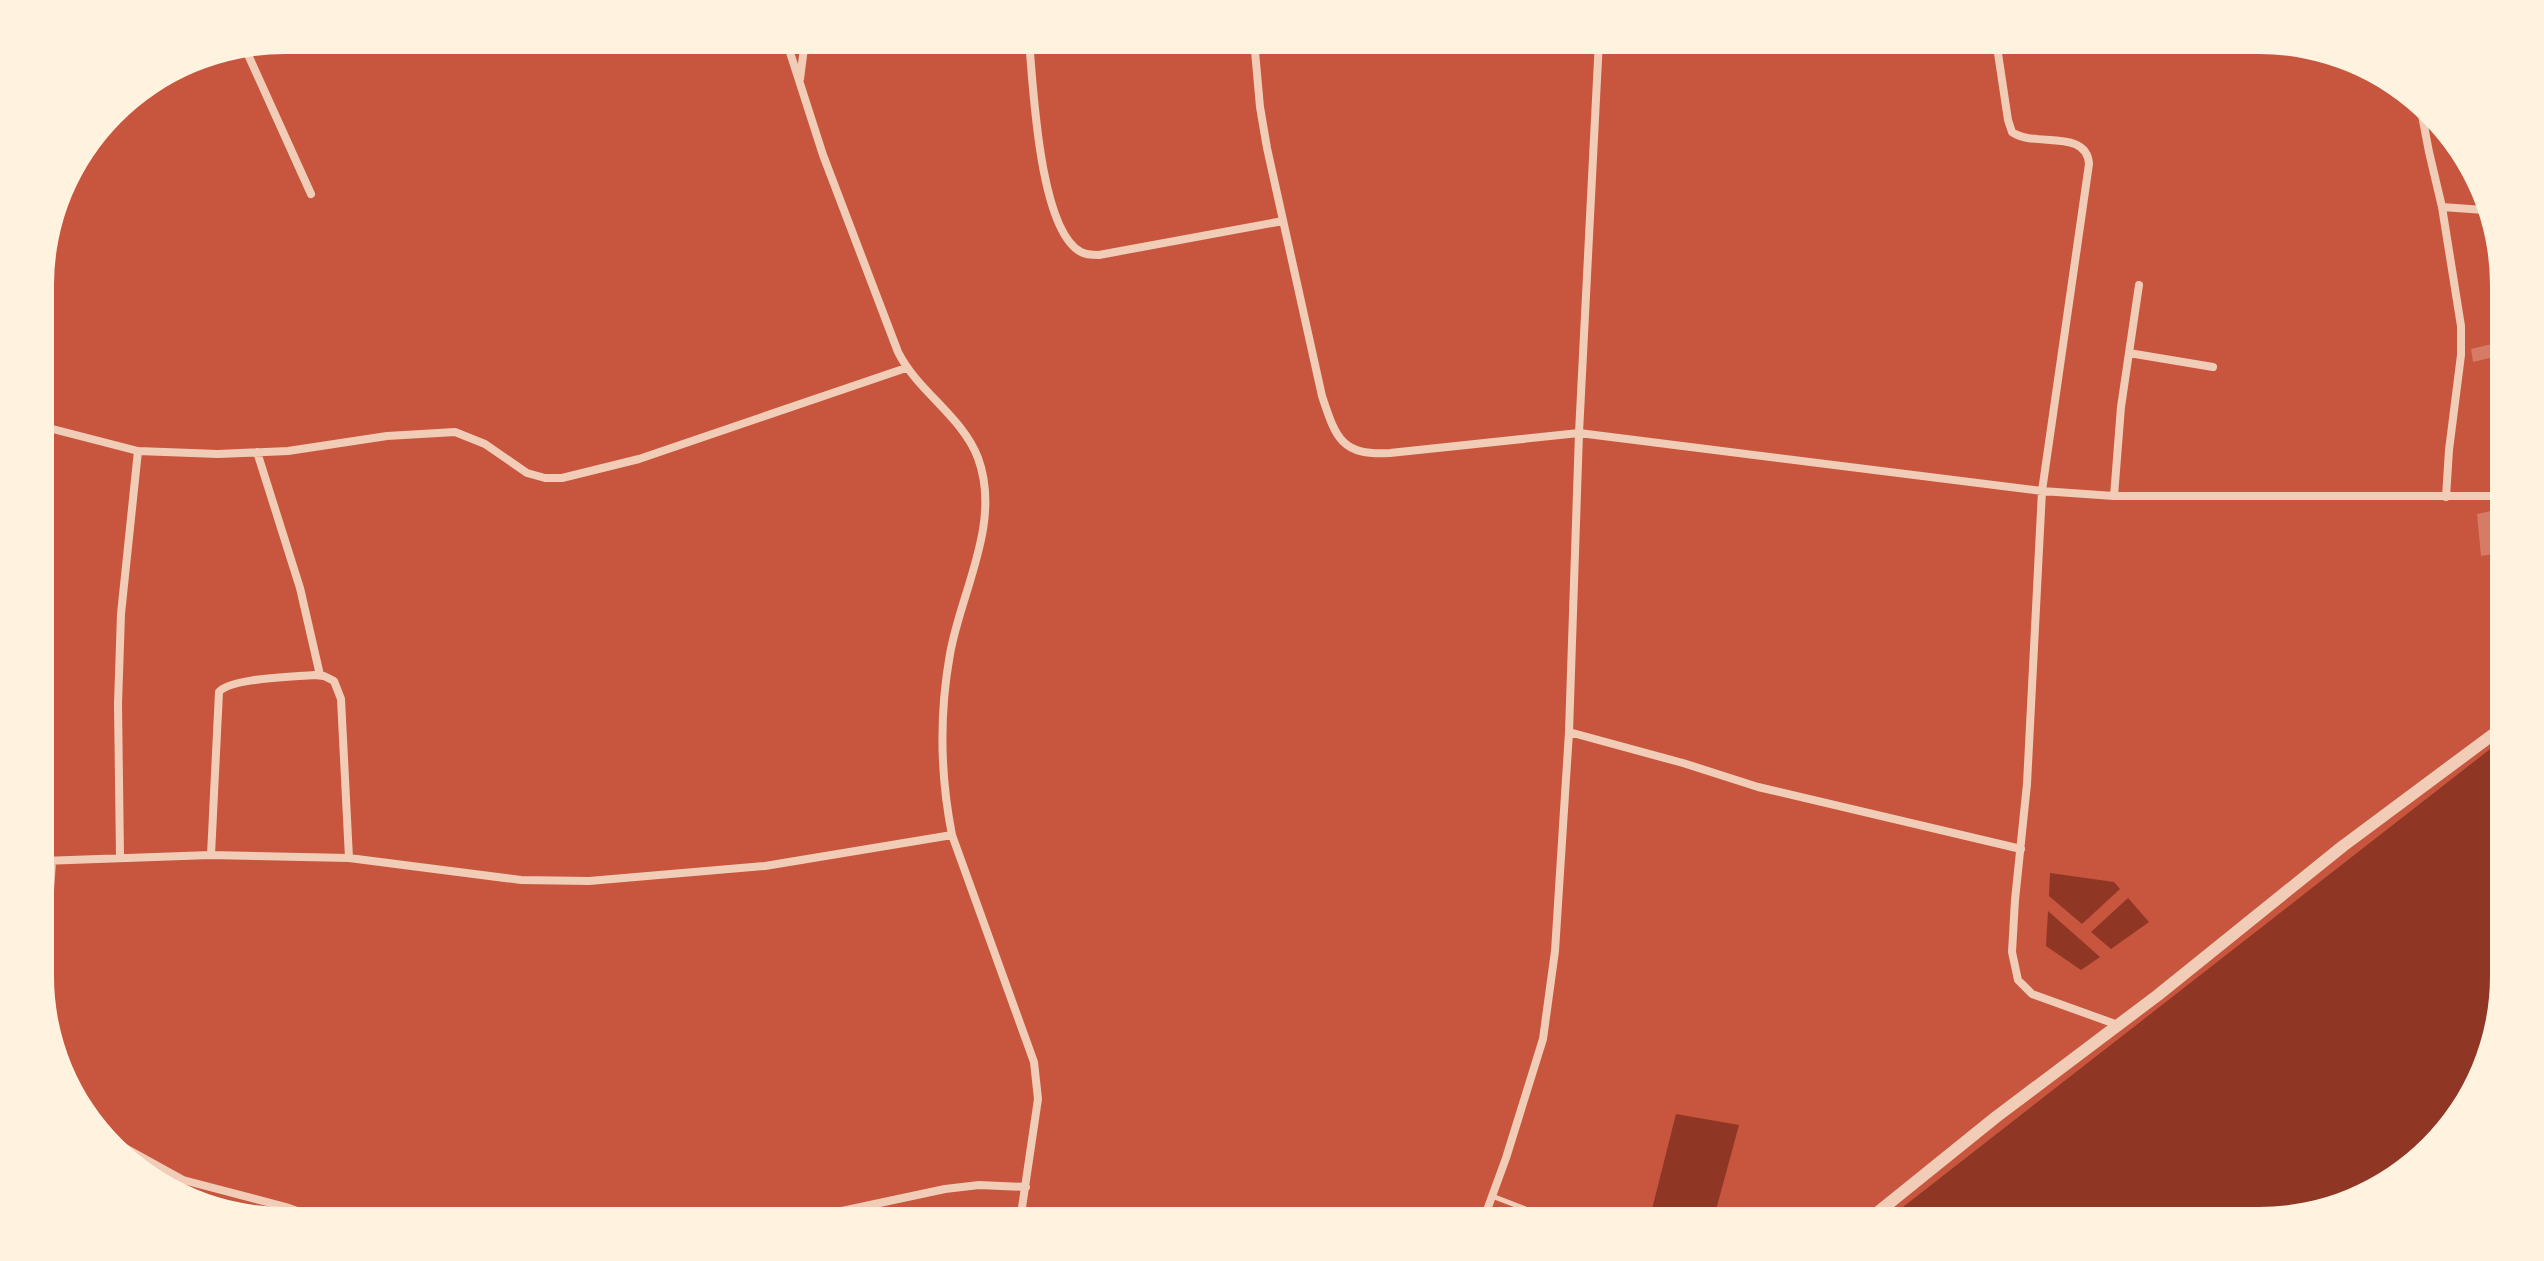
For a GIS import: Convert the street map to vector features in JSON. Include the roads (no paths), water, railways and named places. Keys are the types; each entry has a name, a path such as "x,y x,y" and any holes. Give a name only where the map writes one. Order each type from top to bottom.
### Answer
{"street":[{"path":"791,54 823,155 889,331 906,368 969,440 977,455 984,486 982,532 950,652 941,749 952,835 1034,1062 1038,1099 1022,1207"},
{"path":"800,80 803,54"},
{"path":"1030,54 1046,181 1064,232 1081,253 1109,254 1283,221"},
{"path":"1255,54 1260,107 1322,396 1336,432 1349,448 1365,454 1579,433 2042,491 2114,496 2490,496"},
{"path":"1488,1207 1543,1039 1555,951 1569,732 1579,433 1598,54"},
{"path":"1998,54 2012,132 2020,137 2075,144 2088,157 2042,491 2030,733 2013,963 2018,980 2037,997 2118,1025"},
{"path":"249,57 311,194"},
{"path":"2424,124 2442,207 2461,326 2461,355 2446,497"},
{"path":"2442,207 2477,209"},
{"path":"2114,496 2121,407 2139,285"},
{"path":"2129,353 2213,367"},
{"path":"54,429 138,451 218,454 288,451 387,436 455,432 485,444 527,473 545,478 576,476 639,459 906,368"},
{"path":"120,857 118,704 121,614 138,451"},
{"path":"257,452 300,588 320,675"},
{"path":"211,855 216,710 221,689 240,683 320,675 334,681 341,699 349,858"},
{"path":"1569,732 1758,787 2021,849"},
{"path":"1884,1207 2354,837 2490,737"},
{"path":"54,861 211,855 349,858 521,880 589,881 765,866 952,835"},
{"path":"143,1158 183,1180 286,1207"},
{"path":"861,1207 945,1189 979,1185 1026,1187"}],"lane":[{"path":"1492,1196 1520,1207"}]}
